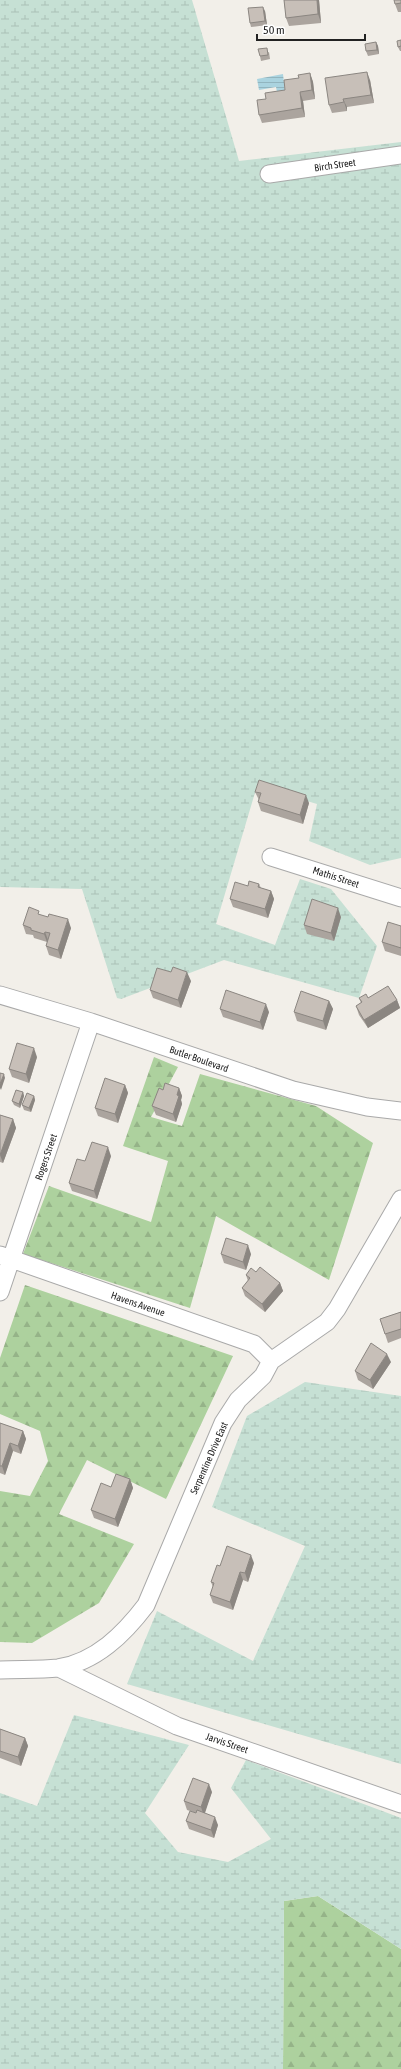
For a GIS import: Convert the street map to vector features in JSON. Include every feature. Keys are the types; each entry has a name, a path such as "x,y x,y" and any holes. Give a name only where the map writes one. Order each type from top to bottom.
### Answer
{"street":[{"name":"Birch Street","path":"269,174 401,155"},
{"name":"Mathis Street","path":"271,857 401,898"},
{"name":"Butler Boulevard","path":"0,995 91,1022 293,1090 367,1107 401,1111"},
{"name":"Rogers Street","path":"0,1292 6,1257 91,1022"},
{"name":"Serpentine Drive East","path":"0,1670 59,1668 85,1660 110,1645 131,1625 146,1605 223,1423 238,1400 263,1376 271,1361 327,1322 337,1309 401,1199"},
{"name":"Havens Avenue","path":"6,1257 254,1344 271,1361"},
{"name":"Jarvis Street","path":"59,1668 177,1726 401,1804"}],"green space":[{"path":"0,0 192,0 239,161 401,142 401,858 370,865 309,841 317,804 257,786 216,924 275,945 300,879 331,889 377,946 359,998 224,960 121,999 117,998 82,889 0,887"},
{"path":"154,1057 178,1067 151,1117 182,1126 200,1074 316,1106 373,1143 329,1280 216,1216 190,1308 23,1254 49,1186 151,1222 168,1161 123,1146"},
{"path":"25,1285 233,1356 166,1499 87,1460 59,1514 134,1544 99,1603 32,1643 0,1642 0,1491 30,1496 48,1461 40,1431 0,1414 0,1358"},
{"path":"305,1382 401,1396 401,1764 127,1684 157,1611 253,1661 305,1546 212,1507 247,1416"},
{"path":"74,1715 189,1745 145,1813 178,1852 228,1862 271,1839 231,1788 246,1760 401,1818 401,1949 318,1896 284,1901 283,2069 0,2069 0,1793 37,1806"},
{"path":"318,1896 401,1949 401,2069 283,2069 284,1901"}],"water":[{"path":"283,74 285,91 277,92 276,87 259,90 257,79"}],"building":[{"path":"284,0 317,0 318,14 286,18"},
{"path":"394,0 401,0 401,3 395,4"},
{"path":"263,7 265,21 250,23 248,8"},
{"path":"401,40 401,46 398,47 397,41"},
{"path":"376,42 377,50 366,51 365,44"},
{"path":"267,48 268,55 260,56 258,49"},
{"path":"367,72 371,95 343,99 344,102 329,105 325,78"},
{"path":"310,73 312,90 300,92 302,108 259,115 257,100 266,99 265,93 285,90 284,80 299,78 298,75"},
{"path":"259,780 306,795 300,815 258,802 261,793 255,792"},
{"path":"249,881 259,884 258,887 271,891 265,909 230,899 235,882 248,886"},
{"path":"312,899 338,908 331,933 304,925"},
{"path":"29,907 39,911 38,914 48,917 49,914 68,919 58,950 46,946 50,933 45,932 44,934 31,930 31,928 23,925"},
{"path":"388,922 401,926 401,948 382,942"},
{"path":"173,967 187,972 178,1000 150,990 157,968 171,972"},
{"path":"388,986 397,1000 364,1020 356,1006 362,1002 359,998 366,994 368,998"},
{"path":"226,990 266,1004 260,1022 220,1009"},
{"path":"301,991 329,1001 323,1021 294,1012"},
{"path":"17,1043 34,1048 26,1074 9,1069"},
{"path":"0,1073 4,1074 0,1084"},
{"path":"105,1078 125,1085 115,1114 95,1108"},
{"path":"165,1083 179,1088 177,1095 179,1096 173,1114 152,1106 159,1088 163,1090"},
{"path":"16,1090 23,1092 19,1104 12,1101"},
{"path":"27,1093 34,1096 29,1108 22,1105"},
{"path":"0,1115 13,1119 0,1155"},
{"path":"92,1142 108,1147 94,1191 69,1183 77,1159 85,1161"},
{"path":"226,1238 248,1245 243,1262 221,1254"},
{"path":"260,1267 280,1283 262,1304 242,1288 250,1278 246,1275 251,1268 256,1272"},
{"path":"401,1312 401,1329 385,1334 380,1319"},
{"path":"371,1343 387,1354 370,1380 355,1371"},
{"path":"0,1423 23,1431 18,1446 10,1443 2,1466 0,1466"},
{"path":"116,1474 130,1479 115,1519 91,1510 101,1483 111,1487"},
{"path":"227,1546 251,1555 245,1573 240,1572 230,1602 210,1595 214,1583 211,1582 217,1565 220,1566"},
{"path":"0,1729 25,1738 18,1757 0,1751"},
{"path":"193,1778 209,1784 201,1807 184,1801"},
{"path":"197,1810 215,1817 211,1830 186,1821 190,1811 196,1813"}]}
